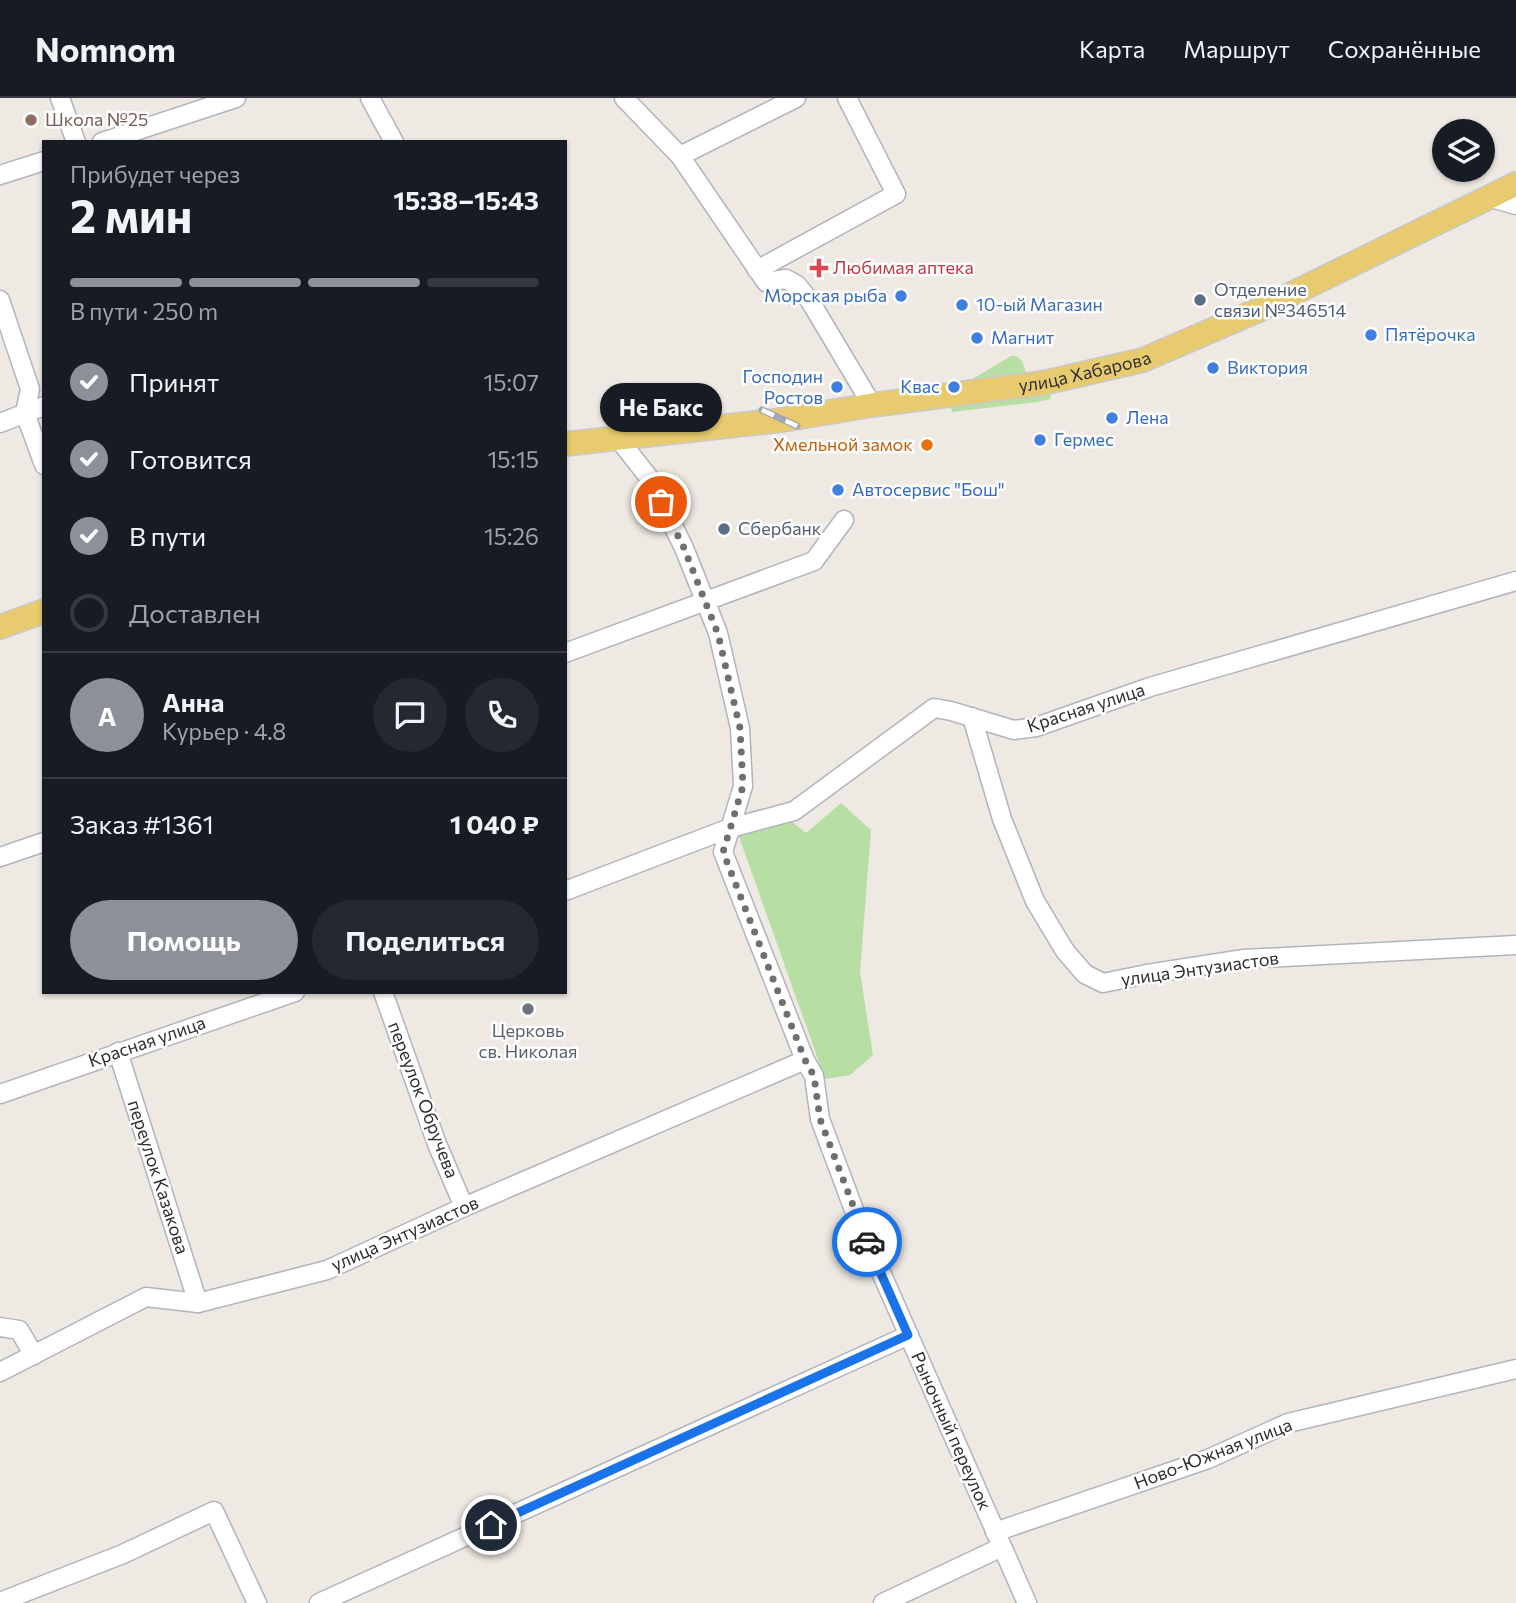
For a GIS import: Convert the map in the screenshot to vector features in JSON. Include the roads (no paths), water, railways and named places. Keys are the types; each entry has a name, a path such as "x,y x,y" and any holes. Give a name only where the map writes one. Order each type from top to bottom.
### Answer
{"main road":[{"name":"улица Хабарова","path":"567,444 782,420 1060,380 1143,360 1261,309 1516,184"},
{"path":"0,627 42,612"}],"street":[{"path":"60,98 75,140"},
{"path":"108,140 236,98"},
{"path":"370,98 393,140"},
{"path":"624,98 680,156 761,276 786,279 797,285 810,301 872,405"},
{"path":"680,156 796,98"},
{"path":"761,276 896,194 847,98"},
{"path":"0,175 42,162"},
{"path":"1488,197 1516,205"},
{"path":"0,300 30,389 25,413 42,460"},
{"path":"0,423 42,406"},
{"name":"Рыночный переулок","path":"617,437 650,479 684,548 718,634 740,728 743,786 723,852 805,1060 814,1076 820,1119 857,1218 1027,1603"},
{"path":"567,652 814,561 844,520"},
{"name":"Красная улица","path":"567,890 730,828 794,811 934,708 1014,730 1036,727 1150,687 1516,581"},
{"name":"улица Энтузиастов","path":"972,718 1002,818 1035,901 1065,951 1085,974 1103,983 1244,959 1516,945"},
{"path":"0,857 42,843"},
{"name":"Красная улица","path":"0,1094 289,994"},
{"name":"переулок Обручева","path":"384,994 437,1144 464,1207"},
{"name":"переулок Казакова","path":"118,1052 198,1303"},
{"name":"улица Энтузиастов","path":"0,1372 146,1297 198,1303 327,1270 464,1207 805,1060"},
{"path":"0,1327 19,1330 34,1355"},
{"path":"319,1603 908,1335"},
{"name":"Ново-Южная улица","path":"883,1603 999,1539 1208,1459 1288,1423 1516,1369"},
{"path":"0,1602 123,1554 214,1511 257,1603"}],"railway":[{"path":"762,410 797,426"}],"place":[{"name":"Школа №25","path":"31,120"},
{"name":"Любимая аптека","path":"819,268"},
{"name":"Морская рыба","path":"901,296"},
{"name":"Отделение связи №346514","path":"1200,300"},
{"name":"10-ый Магазин","path":"962,305"},
{"name":"Пятёрочка","path":"1371,335"},
{"name":"Магнит","path":"977,338"},
{"name":"Виктория","path":"1213,368"},
{"name":"Господин Ростов","path":"837,387"},
{"name":"Квас","path":"954,387"},
{"name":"Лена","path":"1112,418"},
{"name":"Гермес","path":"1040,440"},
{"name":"Хмельной замок","path":"927,445"},
{"name":"Автосервис \"Бош\"","path":"838,490"},
{"name":"Не Бакс","path":"661,502"},
{"name":"Сбербанк","path":"724,529"},
{"name":"Церковь св. Николая","path":"528,1009"}]}
